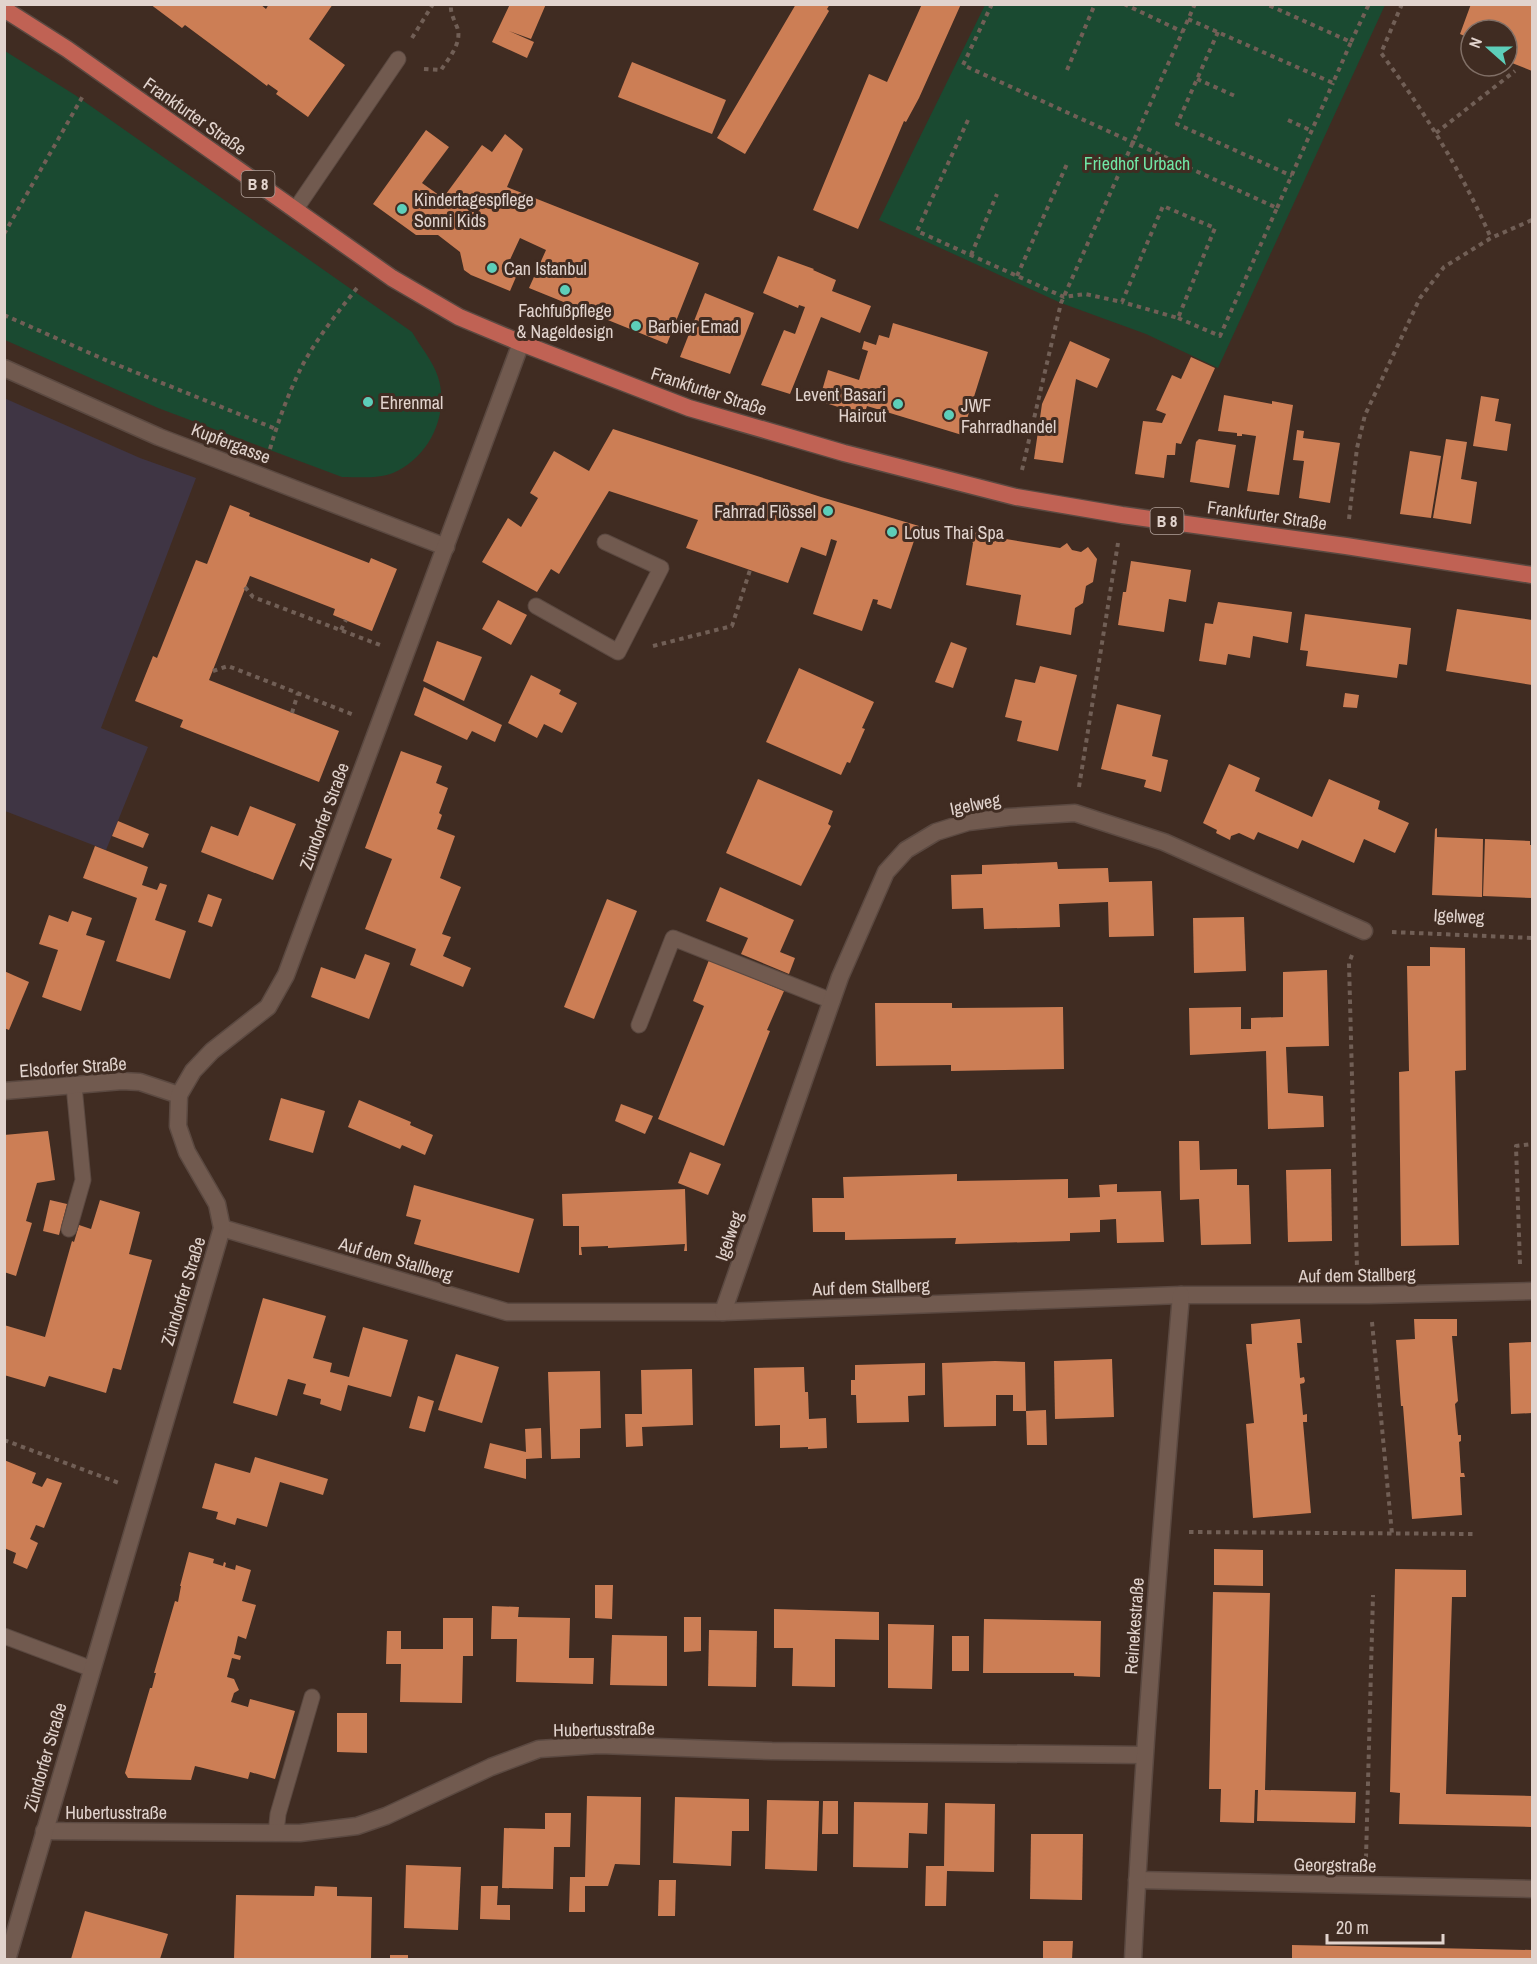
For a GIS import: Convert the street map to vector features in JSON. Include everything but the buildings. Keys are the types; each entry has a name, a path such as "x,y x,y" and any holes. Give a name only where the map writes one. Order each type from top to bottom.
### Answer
{"main road":[{"name":"Frankfurter Straße","path":"4,9 67,49 401,284 459,317 689,408 844,453 1016,497 1122,515 1533,575"}],"street":[{"name":"Zündorfer Straße","path":"7,1959 222,1228 217,1204 187,1152 178,1126 179,1095 193,1071 212,1051 268,1007 286,975 521,343"},
{"name":"Kupfergasse","path":"4,368 159,437 446,547"},
{"name":"Igelweg","path":"723,1312 832,1000 886,872 906,850 936,832 968,822 1075,813 1164,842 1364,931"},
{"name":"Elsdorfer Straße","path":"4,1091 122,1081 140,1082 179,1095"},
{"name":"Auf dem Stallberg","path":"222,1228 507,1312 723,1312 1181,1295 1364,1295 1527,1291"},
{"name":"Reinekestraße","path":"1133,1959 1144,1755 1160,1532 1181,1295"},
{"name":"Hubertusstraße","path":"44,1831 300,1833 357,1826 386,1816 491,1767 539,1749 599,1744 772,1752 1144,1755"},
{"name":"Georgstraße","path":"1137,1880 1533,1888"}],"lane":[{"path":"295,210 398,59"},
{"path":"536,606 618,652 661,568 605,542"},
{"path":"639,1025 673,938 832,1000"},
{"path":"69,1229 83,1180 74,1086"},
{"path":"4,1636 92,1669"},
{"path":"276,1833 278,1814 312,1697"}],"path":[{"path":"408,43 433,4"},
{"path":"398,59 417,68 441,70 455,49 458,37 458,28 453,20 451,4"},
{"path":"992,4 963,65 1277,208"},
{"path":"1067,70 1095,4"},
{"path":"1124,4 1183,32"},
{"path":"1016,497 1064,297 1195,4"},
{"path":"1266,4 1351,42"},
{"path":"1402,4 1381,52 1414,97 1436,133 1473,198 1491,238"},
{"path":"968,120 917,231 1064,297 1086,294 1122,302 1178,318 1220,336 1368,5"},
{"path":"1188,19 1333,83"},
{"path":"1218,32 1177,124 1292,176"},
{"path":"1436,133 1506,78"},
{"path":"1197,79 1235,96"},
{"path":"4,234 80,102"},
{"path":"1288,120 1312,131"},
{"path":"1017,276 1067,164"},
{"path":"971,255 997,194"},
{"path":"1122,302 1163,206 1215,228 1178,318"},
{"path":"1346,546 1357,448 1365,415 1420,298 1444,267 1491,238 1533,220"},
{"path":"261,476 276,429 303,365 351,295"},
{"path":"4,315 110,362 276,429"},
{"path":"1075,813 1122,515"},
{"path":"618,652 638,650 732,626 750,570"},
{"path":"245,587 253,597 406,654"},
{"path":"341,630 346,620"},
{"path":"213,671 228,666 380,725"},
{"path":"292,713 298,693"},
{"path":"1364,931 1349,963 1364,1295 1392,1534"},
{"name":"Igelweg","path":"1364,931 1533,939"},
{"path":"1527,1291 1516,1146 1533,1144"},
{"path":"4,1440 144,1492"},
{"path":"1160,1532 1474,1534"},
{"path":"1366,1885 1373,1595"}],"shaded area":[{"path":"4,398 140,458 196,478 101,728 148,747 106,850 5,811"}],"green space":[{"name":"Friedhof Urbach","path":"985,5 1385,5 1218,368 1146,334 1061,303 879,220"},
{"path":"5,51 75,95 412,332 433,365 441,391 439,420 434,433 417,457 406,466 387,475 342,477 158,408 5,340"}],"place":[{"name":"Kindertagespflege Sonni Kids","path":"402,209"},
{"name":"Can Istanbul","path":"492,268"},
{"name":"Fachfußpflege & Nageldesign","path":"565,290"},
{"name":"Barbier Emad","path":"636,326"},
{"name":"Ehrenmal","path":"368,402"},
{"name":"Levent Basari Haircut","path":"898,404"},
{"name":"JWF Fahrradhandel","path":"949,415"},
{"name":"Fahrrad Flössel","path":"828,511"},
{"name":"Lotus Thai Spa","path":"892,532"}]}
